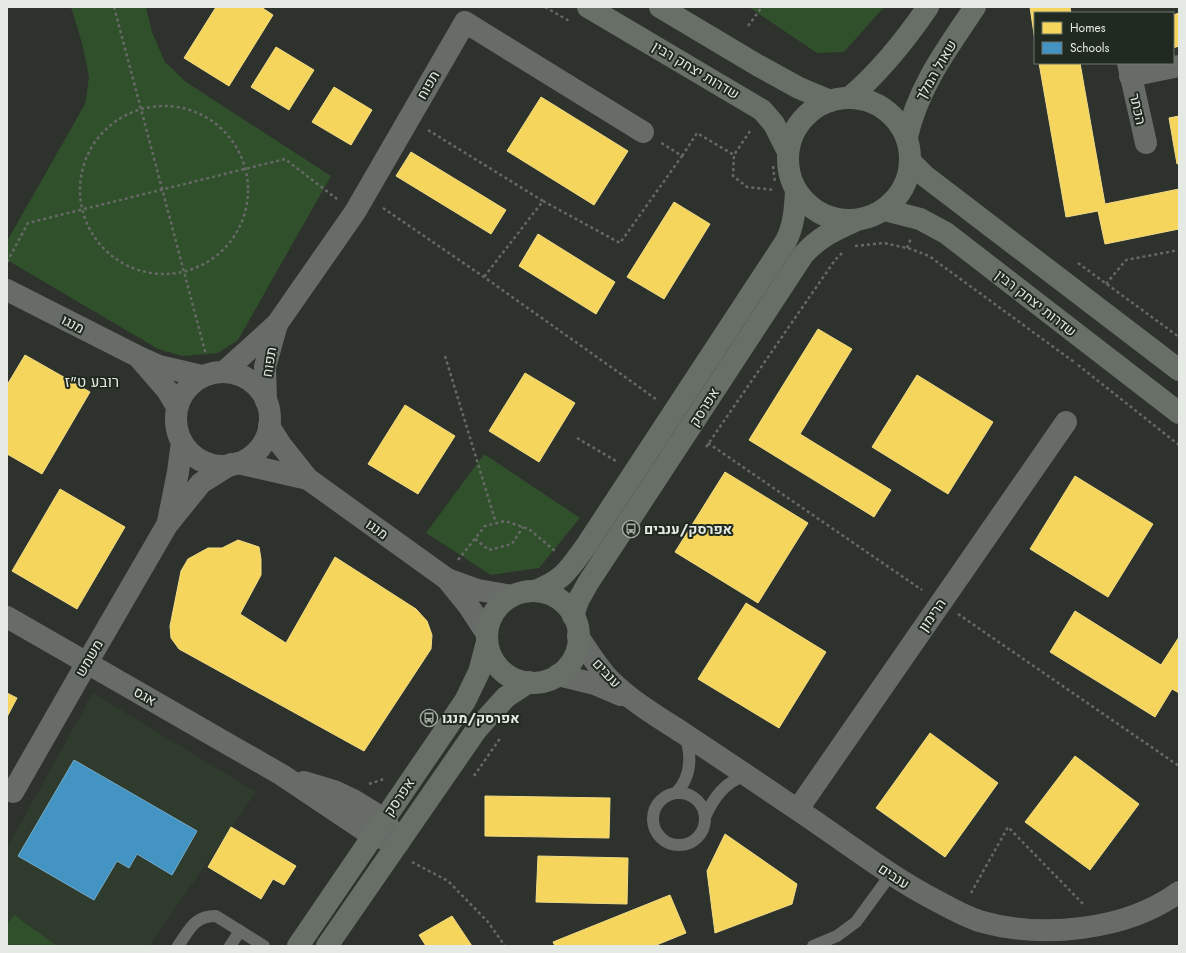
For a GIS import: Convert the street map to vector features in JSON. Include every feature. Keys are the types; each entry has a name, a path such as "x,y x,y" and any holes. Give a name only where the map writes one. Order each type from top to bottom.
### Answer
{"street":[{"name":"שדרות יצחק רבין","path":"588,7 762,110 774,124 787,150"},
{"path":"660,7 798,88 840,99 867,100 884,109 898,121 907,138 910,149 911,162 907,180 898,196 885,210 872,217 857,220 839,220 822,215 807,205 782,193 790,178 788,171 787,150 793,134 802,119 815,108 840,99 866,84 880,69 928,7"},
{"name":"שאול המלך","path":"907,138 918,99 943,54 976,7"},
{"name":"תפוח","path":"212,374 277,324 360,204 465,22 643,132"},
{"name":"הכתר","path":"1146,143 1129,69 1179,66"},
{"path":"911,162 924,176 1179,370"},
{"name":"אפרסק","path":"535,591 554,583 562,577 586,546 786,242 792,229 795,210 782,193"},
{"name":"שדרות יצחק רבין","path":"885,210 920,219 946,233 1179,413"},
{"name":"אפרסק","path":"576,626 578,601 588,583 804,254 823,236 857,220"},
{"name":"מנגו","path":"7,290 159,366 212,374"},
{"name":"תפוח","path":"266,401 265,367 277,324"},
{"name":"מנגו","path":"139,357 167,390 177,407"},
{"path":"212,374 237,374 249,380 260,389 266,401 269,413 269,426 265,438 259,448 249,457 234,464 219,465 208,463 197,458 188,451 177,430 177,407 182,394 191,384 212,374"},
{"name":"הרימון","path":"798,809 1066,422"},
{"name":"מנגו","path":"269,426 281,445 308,479 478,590 512,596"},
{"name":"משמש","path":"167,525 178,472 182,442"},
{"name":"מנגו","path":"234,464 308,479"},
{"name":"משמש","path":"13,792 167,525 201,483 234,464"},
{"name":"מנגו","path":"451,571 487,638"},
{"path":"535,591 547,593 558,598 567,606 576,626 576,649 573,658 565,669 558,674 547,680 528,682 513,678 501,669 491,657 487,638 489,622 494,612 502,603 512,596 523,592 535,591"},
{"name":"אגס","path":"7,617 282,775 334,791 353,800 378,828 398,842"},
{"name":"ענבים","path":"576,626 590,654 610,679 642,706 798,809 919,892 978,921 1022,929 1066,930 1100,926 1123,920 1149,910 1179,892"},
{"name":"אפרסק","path":"298,946 465,701 479,672 487,638"},
{"name":"ענבים","path":"558,674 595,684 642,706"},
{"name":"אפרסק","path":"327,946 477,728 506,697 528,682"}],"lane":[{"path":"676,793 686,780 689,770 690,759 685,734"},
{"path":"705,817 719,792 734,780 746,775"},
{"path":"676,793 685,793 693,796 699,802 704,809 705,817 705,825 702,832 696,839 681,845 672,844 664,840 658,834 654,826 653,817 655,808 660,801 676,793"},
{"path":"813,946 837,936 856,922 891,874"},
{"path":"178,946 195,922 207,916 216,916 264,946"},
{"path":"230,946 240,931"}],"path":[{"path":"114,7 212,374"},
{"path":"545,7 572,23"},
{"path":"748,26 762,7"},
{"path":"171,105 197,111 219,125 236,145 246,169 249,195 243,220 230,242 211,260 184,272 161,274 134,269 110,255 92,235 82,210 79,184 85,157 100,135 120,117 141,108 171,105"},
{"path":"409,118 543,200 620,243 697,133 734,155"},
{"path":"747,127 755,136"},
{"path":"750,131 734,155 733,176 747,188 782,193 772,165"},
{"path":"643,132 682,156"},
{"path":"7,262 28,223 285,159 484,277 660,401"},
{"path":"484,277 543,200"},
{"path":"853,246 884,243 911,249 929,256 1073,362 1179,445"},
{"path":"704,450 835,260 838,256 848,250"},
{"path":"1091,302 1126,260 1179,250"},
{"path":"445,356 496,523"},
{"path":"577,438 620,463"},
{"path":"451,571 485,526 505,520 529,529 560,555"},
{"path":"475,539 489,550 504,547 512,544 523,527"},
{"path":"366,784 383,780 388,774"},
{"path":"969,896 1008,827 1088,909"},
{"path":"410,861 448,881 488,922 505,946"}],"shaded area":[{"path":"93,693 256,792 149,946 7,946 7,848"}],"green space":[{"path":"70,7 146,7 152,32 165,62 186,82 331,176 238,340 218,353 182,356 158,349 7,260 7,241 85,104 89,77 82,43"},
{"path":"884,7 844,52 817,53 750,8"},
{"path":"484,454 580,518 539,568 491,575 426,533"},
{"path":"14,915 57,946 7,946 7,925"}],"building: Homes":[{"path":"216,7 261,7 273,15 229,86 184,58"},
{"path":"1030,7 1070,7 1071,12 1034,12 1034,34"},
{"path":"1179,13 1179,46 1174,48 1174,15"},
{"path":"276,47 314,70 289,110 251,87"},
{"path":"1039,64 1080,64 1105,204 1179,189 1179,229 1105,244 1098,211 1066,217"},
{"path":"334,87 372,110 351,145 312,122"},
{"path":"541,97 628,151 594,205 507,151"},
{"path":"1179,116 1179,163 1177,164 1169,118"},
{"path":"411,152 506,210 491,234 396,176"},
{"path":"674,202 710,224 664,299 627,277"},
{"path":"538,234 615,282 596,314 519,266"},
{"path":"818,329 852,349 800,434 891,490 874,517 749,440"},
{"path":"25,355 90,392 42,474 7,454 7,385"},
{"path":"525,373 575,403 539,462 489,431"},
{"path":"917,375 993,422 948,494 872,447"},
{"path":"405,405 455,436 418,494 368,464"},
{"path":"725,472 808,523 758,603 675,552"},
{"path":"1075,476 1153,524 1108,597 1030,549"},
{"path":"60,489 125,527 77,609 12,571"},
{"path":"238,540 259,547 261,559 261,575 240,614 286,643 335,557 416,609 427,621 432,635 431,649 364,751 179,649 171,638 170,626 181,571 188,559 208,548 222,548"},
{"path":"746,603 826,652 779,728 698,679"},
{"path":"1075,611 1161,665 1179,637 1179,693 1172,689 1155,717 1050,652"},
{"path":"7,693 17,698 7,717"},
{"path":"930,733 998,783 945,857 876,808"},
{"path":"1075,756 1139,804 1090,870 1025,822"},
{"path":"485,796 610,798 609,838 485,836"},
{"path":"231,827 296,866 284,885 273,879 261,899 208,867"},
{"path":"725,834 797,884 792,904 715,933 707,871"},
{"path":"538,856 628,858 627,904 536,902"},
{"path":"670,895 686,933 654,946 555,946 553,942"},
{"path":"452,916 472,946 426,946 419,935"}],"building: Schools":[{"path":"74,760 197,831 172,875 137,854 129,868 117,861 94,900 18,856"}],"place":[{"name":"אפרסק/ענבים","path":"631,529"},
{"name":"אפרסק/מנגו","path":"429,718"}],"district":[{"name":"רובע ט\"ז","path":"92,382"}]}
